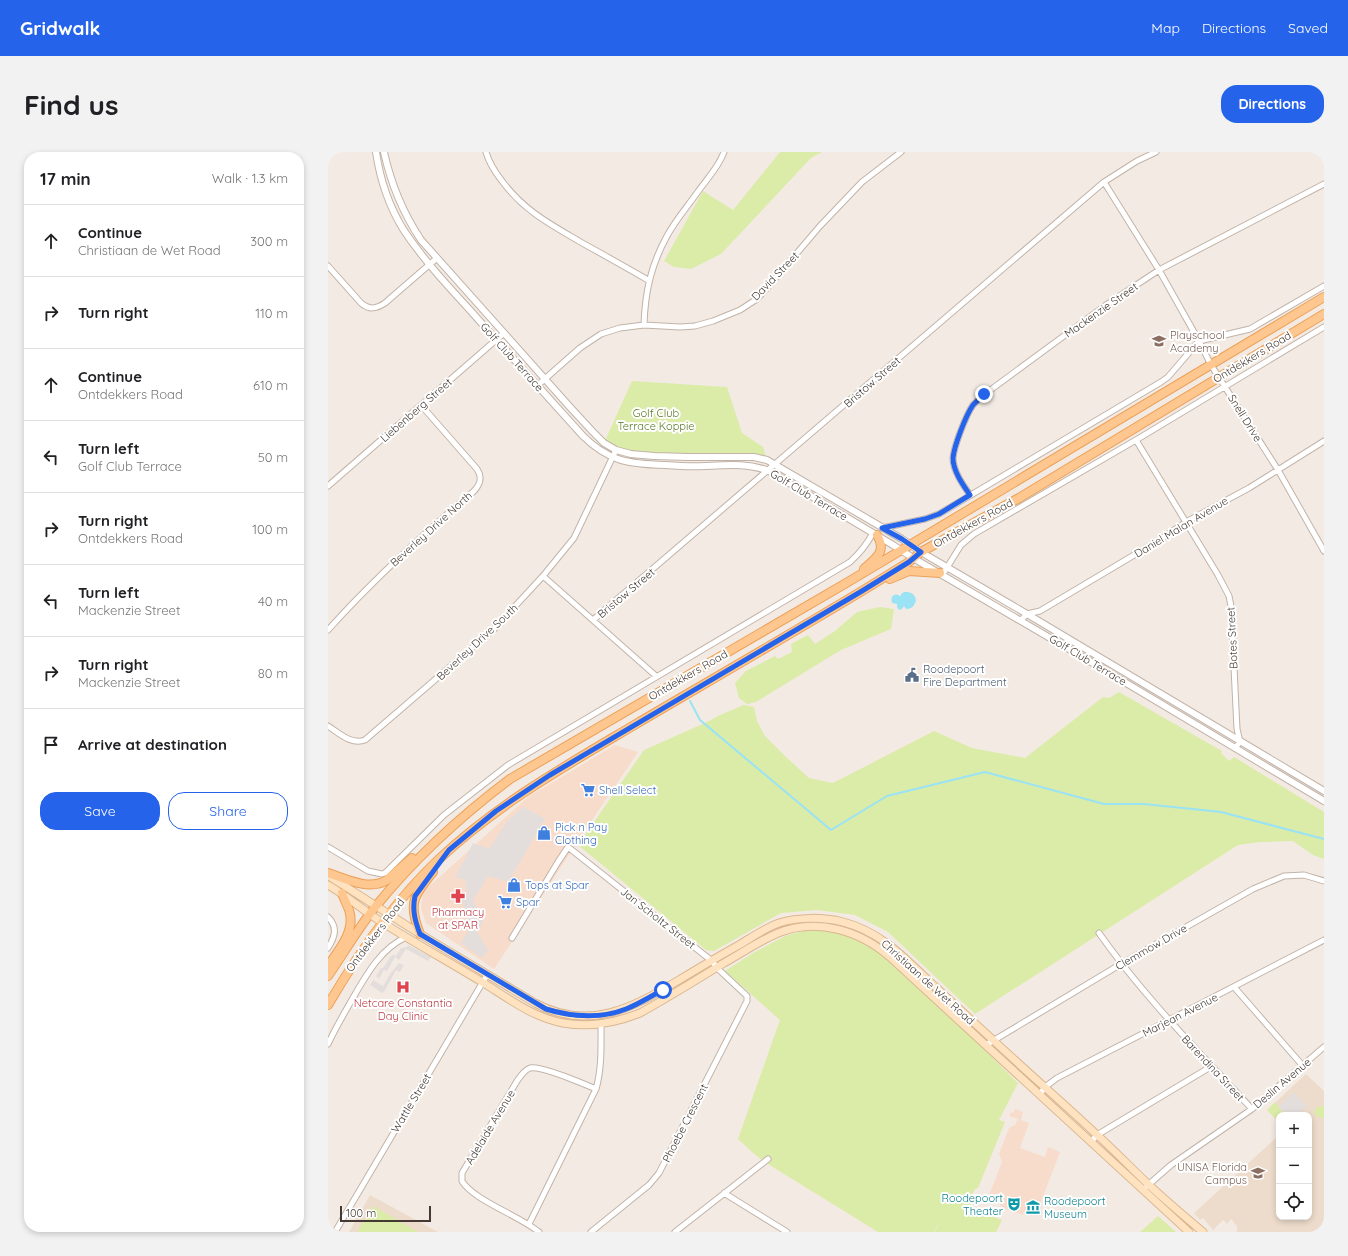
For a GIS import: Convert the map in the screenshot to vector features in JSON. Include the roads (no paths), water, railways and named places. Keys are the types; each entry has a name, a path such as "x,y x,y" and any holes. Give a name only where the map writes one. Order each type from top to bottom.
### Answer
{"main road":[{"name":"Ontdekkers Road","path":"328,976 376,905 432,845 480,803 517,775 848,582 1324,297"},
{"name":"Ontdekkers Road","path":"328,1005 346,975 388,913 449,850 496,811 550,775 862,591 921,552 1019,498 1324,314"},
{"path":"848,582 879,554 882,548 878,532"},
{"path":"862,591 909,571 941,574"},
{"path":"328,874 366,884 382,883 396,874 448,824 480,803"},
{"path":"420,934 414,915 415,896 449,850"},
{"name":"Christiaan de Wet Road","path":"328,874 420,934 546,1009 576,1016 611,1013 626,1008 663,990 759,933 780,923 807,918 827,919 860,927 888,943 1097,1135 1189,1232"},
{"name":"Christiaan de Wet Road","path":"328,884 382,922 483,982 522,1008 549,1020 577,1025 601,1024 640,1013 778,933 797,928 820,927 841,930 867,940 881,949 1091,1142 1203,1232"},
{"path":"328,966 345,940 350,927 350,914 342,893"}],"street":[{"name":"Golf Club Terrace","path":"376,152 378,168 393,210 403,229 429,264 496,340 598,450 612,457 627,462 640,464 698,466 744,465 758,467 769,471 878,532 910,545 1324,791"},
{"name":"Golf Club Terrace","path":"384,152 392,184 404,211 418,235 545,379 604,443 616,450 631,454 688,458 754,457 767,460 878,532 913,558 1021,620 1324,801"},
{"path":"486,152 490,163 504,184 530,211 548,223 648,280"},
{"path":"644,325 644,308 648,280 653,265 667,235 714,170 724,152"},
{"name":"David Street","path":"538,385 580,348 601,334 620,328 644,325 680,327 695,326 713,321 740,310 757,298 768,287 820,226 862,182 901,152"},
{"name":"Bristow Street","path":"593,620 769,471 1104,182 1137,161 1156,152"},
{"name":"Snell Drive","path":"1104,182 1159,270 1211,365 1226,386 1278,470 1324,551"},
{"name":"Mackenzie Street","path":"970,495 955,470 953,458 966,417 973,405 984,394 1106,306 1159,270 1324,184"},
{"path":"328,266 364,306 371,308 379,307 385,303 437,258"},
{"path":"878,532 939,514 1161,382 1168,377 1199,341 1250,329 1324,286"},
{"name":"Ontdekkers Road","path":"941,574 961,545 974,534 1136,440 1324,326"},
{"name":"Liebenberg Street","path":"328,486 504,333"},
{"name":"Beverley Drive North","path":"328,630 351,604 397,558 473,492 480,482 481,477 477,469 421,405"},
{"name":"Botes Street","path":"1136,440 1222,582 1230,601 1233,617 1236,729 1240,742"},
{"name":"Daniel Malan Avenue","path":"1027,614 1038,612 1161,539 1186,522 1249,488 1324,441"},
{"name":"Beverley Drive South","path":"328,726 351,741 357,742 365,740 494,630 543,576 574,538 616,450"},
{"name":"Ontdekkers Road","path":"328,847 356,865 374,874 385,873 444,815 508,765 850,562 878,532"},
{"path":"543,576 656,676"},
{"name":"Daniel Malan Avenue","path":"1028,625 1038,612"},
{"path":"1021,620 1027,614"},
{"path":"1235,748 1240,742"},
{"name":"Jan Scholtz Street","path":"512,938 568,847 712,961 717,968 744,993"},
{"name":"Clemmow Drive","path":"986,1045 1121,964 1253,889 1284,876 1309,876 1324,881"},
{"path":"328,917 333,922 335,934 328,948"},
{"name":"Barendina Street","path":"1099,934 1121,964 1170,1021 1252,1109"},
{"name":"Ontdekkers Road","path":"328,1044 338,1022 370,969 382,954 398,941 406,937"},
{"name":"Marjean Avenue","path":"1040,1094 1045,1087 1058,1078 1324,940"},
{"name":"Wattle Street","path":"335,1232 487,975"},
{"path":"1234,987 1303,1066"},
{"name":"Phoebe Crescent","path":"591,1232 649,1185 659,1173 747,1001 747,996 744,993"},
{"path":"539,1232 529,1224 596,1089 600,1072 601,1024"},
{"name":"Deslin Avenue","path":"1146,1187 1171,1165 1252,1109 1324,1047"},
{"path":"1091,1142 1097,1135 1212,1066"},
{"name":"Adelaide Avenue","path":"529,1224 470,1190 462,1181 462,1173 517,1081 526,1070 531,1068 543,1069 596,1089"},
{"path":"679,1231 724,1193 768,1159"},
{"path":"724,1193 787,1232"}],"water":[{"path":"904,592 909,592 915,596 916,601 914,606 911,608 906,609 904,606 899,610 897,604 892,603 892,597 896,594 901,596"}],"waterway":[{"path":"690,701 700,720 831,830 887,796 985,772 1104,804 1144,804 1221,812 1324,839"}],"place":[{"name":"Playschool Academy","path":"1159,341"},
{"name":"Roodepoort Fire Department","path":"912,675"},
{"name":"Shell Select","path":"588,790"},
{"name":"Pick n Pay Clothing","path":"544,833"},
{"name":"Tops at Spar","path":"514,885"},
{"name":"Pharmacy at SPAR","path":"458,896"},
{"name":"Spar","path":"505,902"},
{"name":"Netcare Constantia Day Clinic","path":"403,987"},
{"name":"UNISA Florida Campus","path":"1258,1173"},
{"name":"Roodepoort Theater","path":"1014,1204"},
{"name":"Roodepoort Museum","path":"1033,1207"}],"park label":[{"name":"Golf Club Terrace Koppie","path":"656,419"}]}
